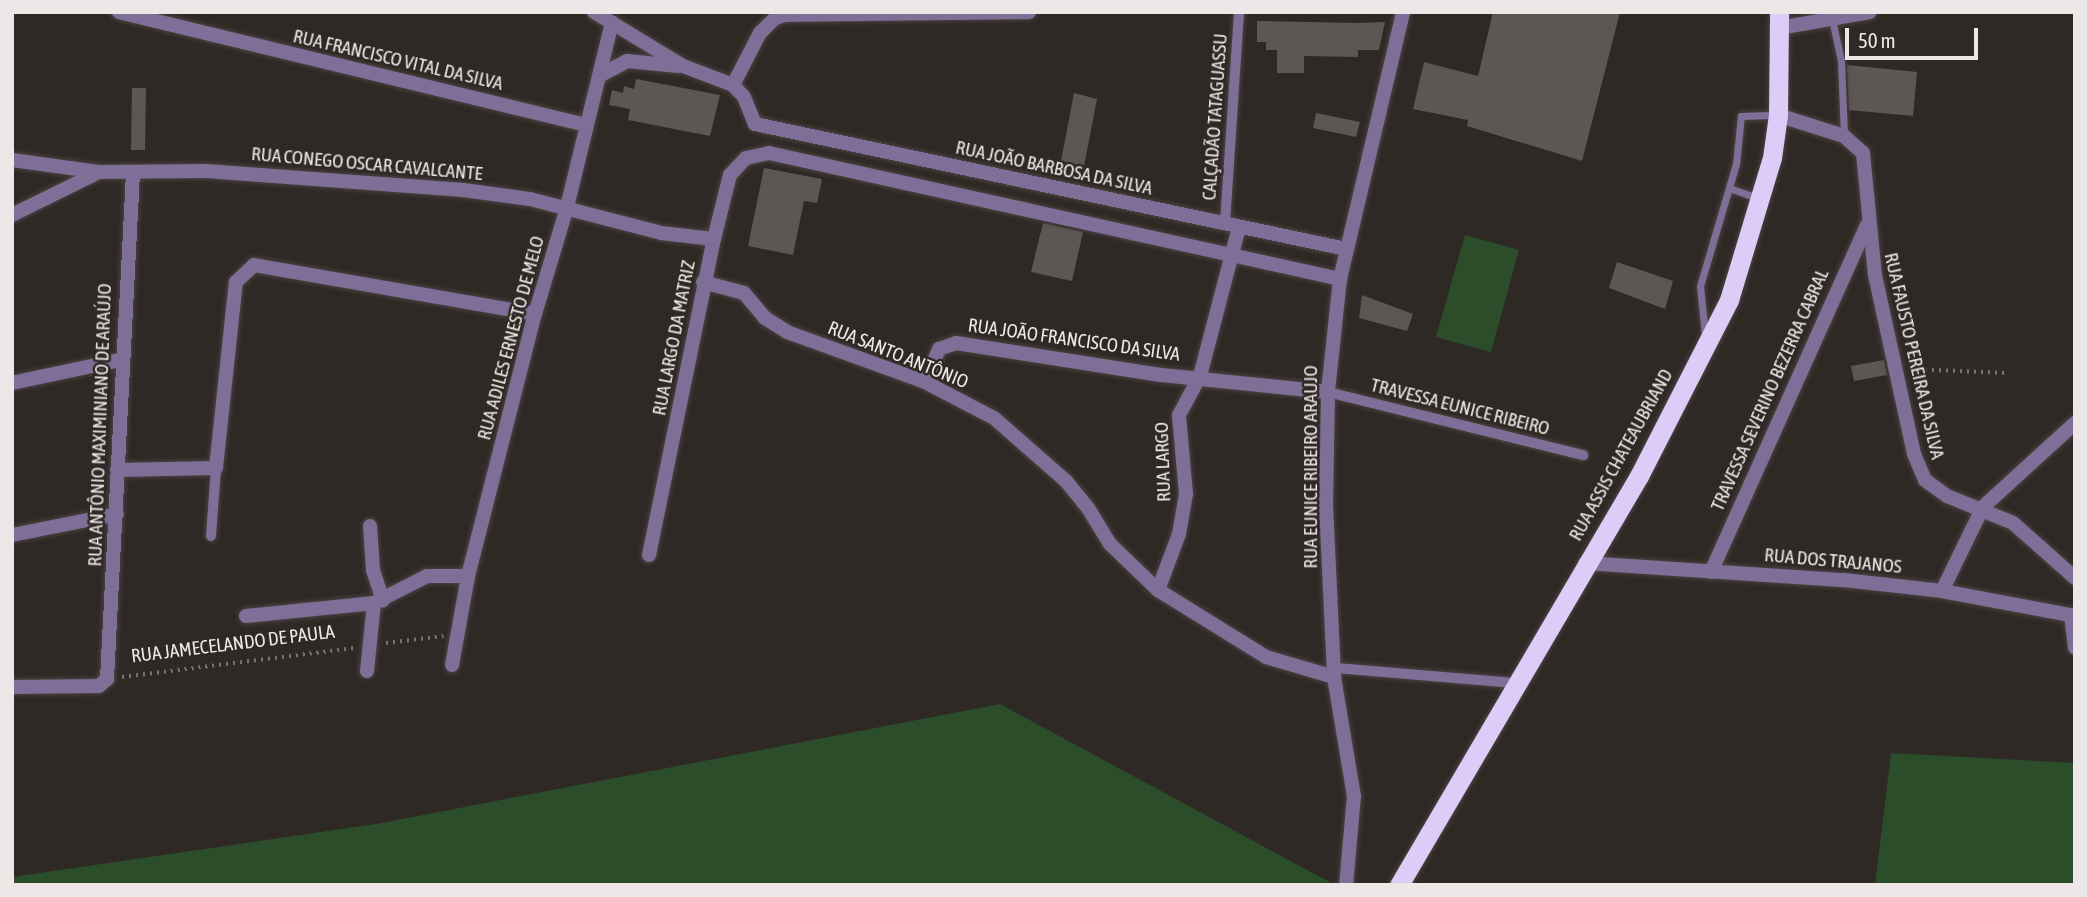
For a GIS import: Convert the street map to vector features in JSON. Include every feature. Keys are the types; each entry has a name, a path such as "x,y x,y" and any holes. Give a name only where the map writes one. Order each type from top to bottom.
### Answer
{"highway":[{"name":"RUA ASSIS CHATEAUBRIAND","path":"1399,885 1585,563 1639,476 1729,300 1762,200 1778,115 1779,20"}],"street":[{"name":"RUA FRANCISCO VITAL DA SILVA","path":"118,12 587,125"},
{"path":"594,12 683,66 733,85 760,33 774,15 1029,12"},
{"name":"CALÇADÃO TATAGUASSU","path":"1232,225 1239,12"},
{"name":"RUA EUNICE RIBEIRO ARAUJO","path":"1346,885 1354,796 1334,672 1326,505 1328,392 1340,279 1403,12"},
{"path":"1779,20 1832,18 1870,12"},
{"name":"RUA ADILES ERNESTO DE MELO","path":"452,665 460,634 468,576 535,314 567,207 612,22"},
{"path":"598,76 627,61 683,66"},
{"name":"RUA JOÃO BARBOSA DA SILVA","path":"733,85 744,97 755,124 1346,249"},
{"path":"1778,115 1844,136"},
{"name":"RUA FAUSTO PEREIRA DA SILVA","path":"1844,136 1863,153 1867,225 1914,454 1925,480 1947,496 1983,507 2014,523 2075,578"},
{"name":"RUA LARGO DA MATRIZ","path":"649,555 714,239 730,175 746,158 769,153 1233,254"},
{"name":"RUA CONEGO OSCAR CAVALCANTE","path":"12,160 100,172 205,172 400,184 567,207 648,230 714,239"},
{"path":"12,215 100,172"},
{"name":"RUA ANTÔNIO MAXIMINIANO DE ARAÚJO","path":"107,679 117,513 120,360 133,172"},
{"name":"RUA LARGO","path":"1158,590 1179,534 1186,494 1179,415 1200,376 1233,254 1232,225"},
{"name":"TRAVESSA SEVERINO BEZERRA CABRAL","path":"1711,572 1867,225"},
{"path":"1233,254 1340,279"},
{"path":"211,536 236,282 247,268 265,265 535,314"},
{"name":"RUA SANTO ANTÔNIO","path":"704,282 744,293 765,318 787,332 925,383 1015,433 1079,496 1110,544 1158,590 1266,657 1334,672"},
{"name":"RUA JOÃO FRANCISCO DA SILVA","path":"925,383 939,349 956,343 1161,375 1200,376 1328,392"},
{"path":"12,383 120,360"},
{"name":"TRAVESSA EUNICE RIBEIRO","path":"1328,392 1583,455"},
{"path":"1942,591 1983,507 2075,423"},
{"path":"117,470 216,468"},
{"path":"12,535 117,513"},
{"path":"367,671 378,601 370,526"},
{"name":"RUA DOS TRAJANOS","path":"1585,563 1942,591 2073,615"},
{"path":"246,616 378,601 427,576 468,576"},
{"path":"2073,615 2075,648"},
{"path":"1334,672 1515,684"},
{"name":"RUA JAMECELANDO DE PAULA","path":"12,687 99,686 107,679"}],"lane":[{"path":"1832,18 1841,61 1844,136"},
{"path":"1706,347 1700,286 1729,188 1741,116 1778,115"},
{"path":"1729,188 1762,200"}],"path":[{"path":"1896,368 2007,373"},
{"path":"378,644 460,634"},
{"name":"RUA JAMECELANDO DE PAULA","path":"107,679 365,646"}],"green space":[{"path":"1465,235 1519,250 1491,352 1436,337"},
{"path":"1000,704 1335,885 12,885 12,877 376,824"},
{"path":"1891,753 2075,763 2075,885 1875,885"}],"building":[{"path":"1493,12 1620,12 1582,161 1467,126 1468,120 1413,109 1424,62 1478,76"},
{"path":"1257,21 1385,22 1379,50 1358,50 1358,57 1304,56 1304,73 1277,73 1277,50 1266,50 1266,42 1257,42"},
{"path":"1847,65 1917,72 1913,116 1849,110"},
{"path":"636,79 720,95 710,136 628,120 630,109 609,105 612,90 623,93 624,86 634,89"},
{"path":"132,88 146,88 145,150 131,150"},
{"path":"1074,93 1097,99 1084,166 1061,161"},
{"path":"1316,113 1360,122 1356,137 1313,128"},
{"path":"764,168 822,179 817,203 804,201 793,255 748,246"},
{"path":"1043,223 1083,232 1072,281 1031,272"},
{"path":"1617,262 1673,281 1665,309 1609,288"},
{"path":"1362,295 1413,314 1407,331 1359,318"},
{"path":"1884,360 1887,375 1854,381 1851,366"}]}
